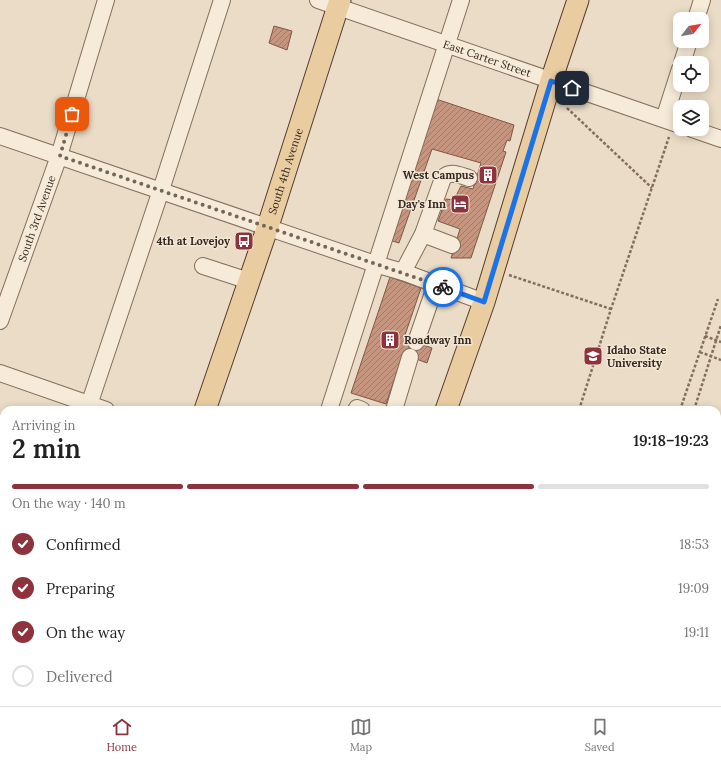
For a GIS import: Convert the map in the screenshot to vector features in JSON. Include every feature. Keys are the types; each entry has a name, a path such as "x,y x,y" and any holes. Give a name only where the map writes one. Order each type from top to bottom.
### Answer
{"main road":[{"path":"447,406 484,302 551,81 578,0"},
{"name":"South 4th Avenue","path":"205,406 268,226 339,3"}],"street":[{"name":"South 3rd Avenue","path":"0,321 60,156 106,0"},
{"path":"89,405 161,190 222,0"},
{"name":"East Carter Street","path":"318,0 339,3 551,81 673,122"},
{"path":"330,406 461,0"},
{"path":"698,12 702,0"},
{"path":"664,119 673,91"},
{"path":"709,135 721,139"},
{"path":"0,136 268,226 375,264 403,272 484,302"},
{"path":"403,272 423,234 443,178 446,174 452,173 469,178"},
{"path":"423,234 452,245"},
{"path":"203,266 249,281"},
{"path":"395,406 436,284"},
{"path":"0,373 92,406"}],"path":[{"path":"567,108 652,188"},
{"path":"580,406 610,309 669,137"},
{"path":"509,275 610,309"},
{"path":"681,406 718,299"},
{"path":"695,406 721,325"},
{"path":"705,336 721,342"},
{"path":"700,352 721,360"}],"building":[{"path":"274,26 292,31 287,50 269,43"},
{"name":"West Campus","path":"433,98 514,125 510,141 507,140 503,151 506,152 471,258 451,258 460,229 438,221 446,199 454,200 461,186 473,189 481,163 432,149 399,243 386,239"},
{"name":"Roadway Inn","path":"390,277 421,288 404,338 432,348 427,363 403,354 386,404 351,393"}],"way so far":[{"path":"72,114 60,156 268,226 375,264 403,272 443,287"}],"place":[{"name":"West Campus","path":"488,175"},
{"name":"Day's Inn","path":"460,204"},
{"name":"4th at Lovejoy","path":"244,241"},
{"name":"Roadway Inn","path":"390,340"},
{"name":"Idaho State University","path":"593,356"}],"route":[{"path":"443,287 484,302 551,81 572,88"}]}
